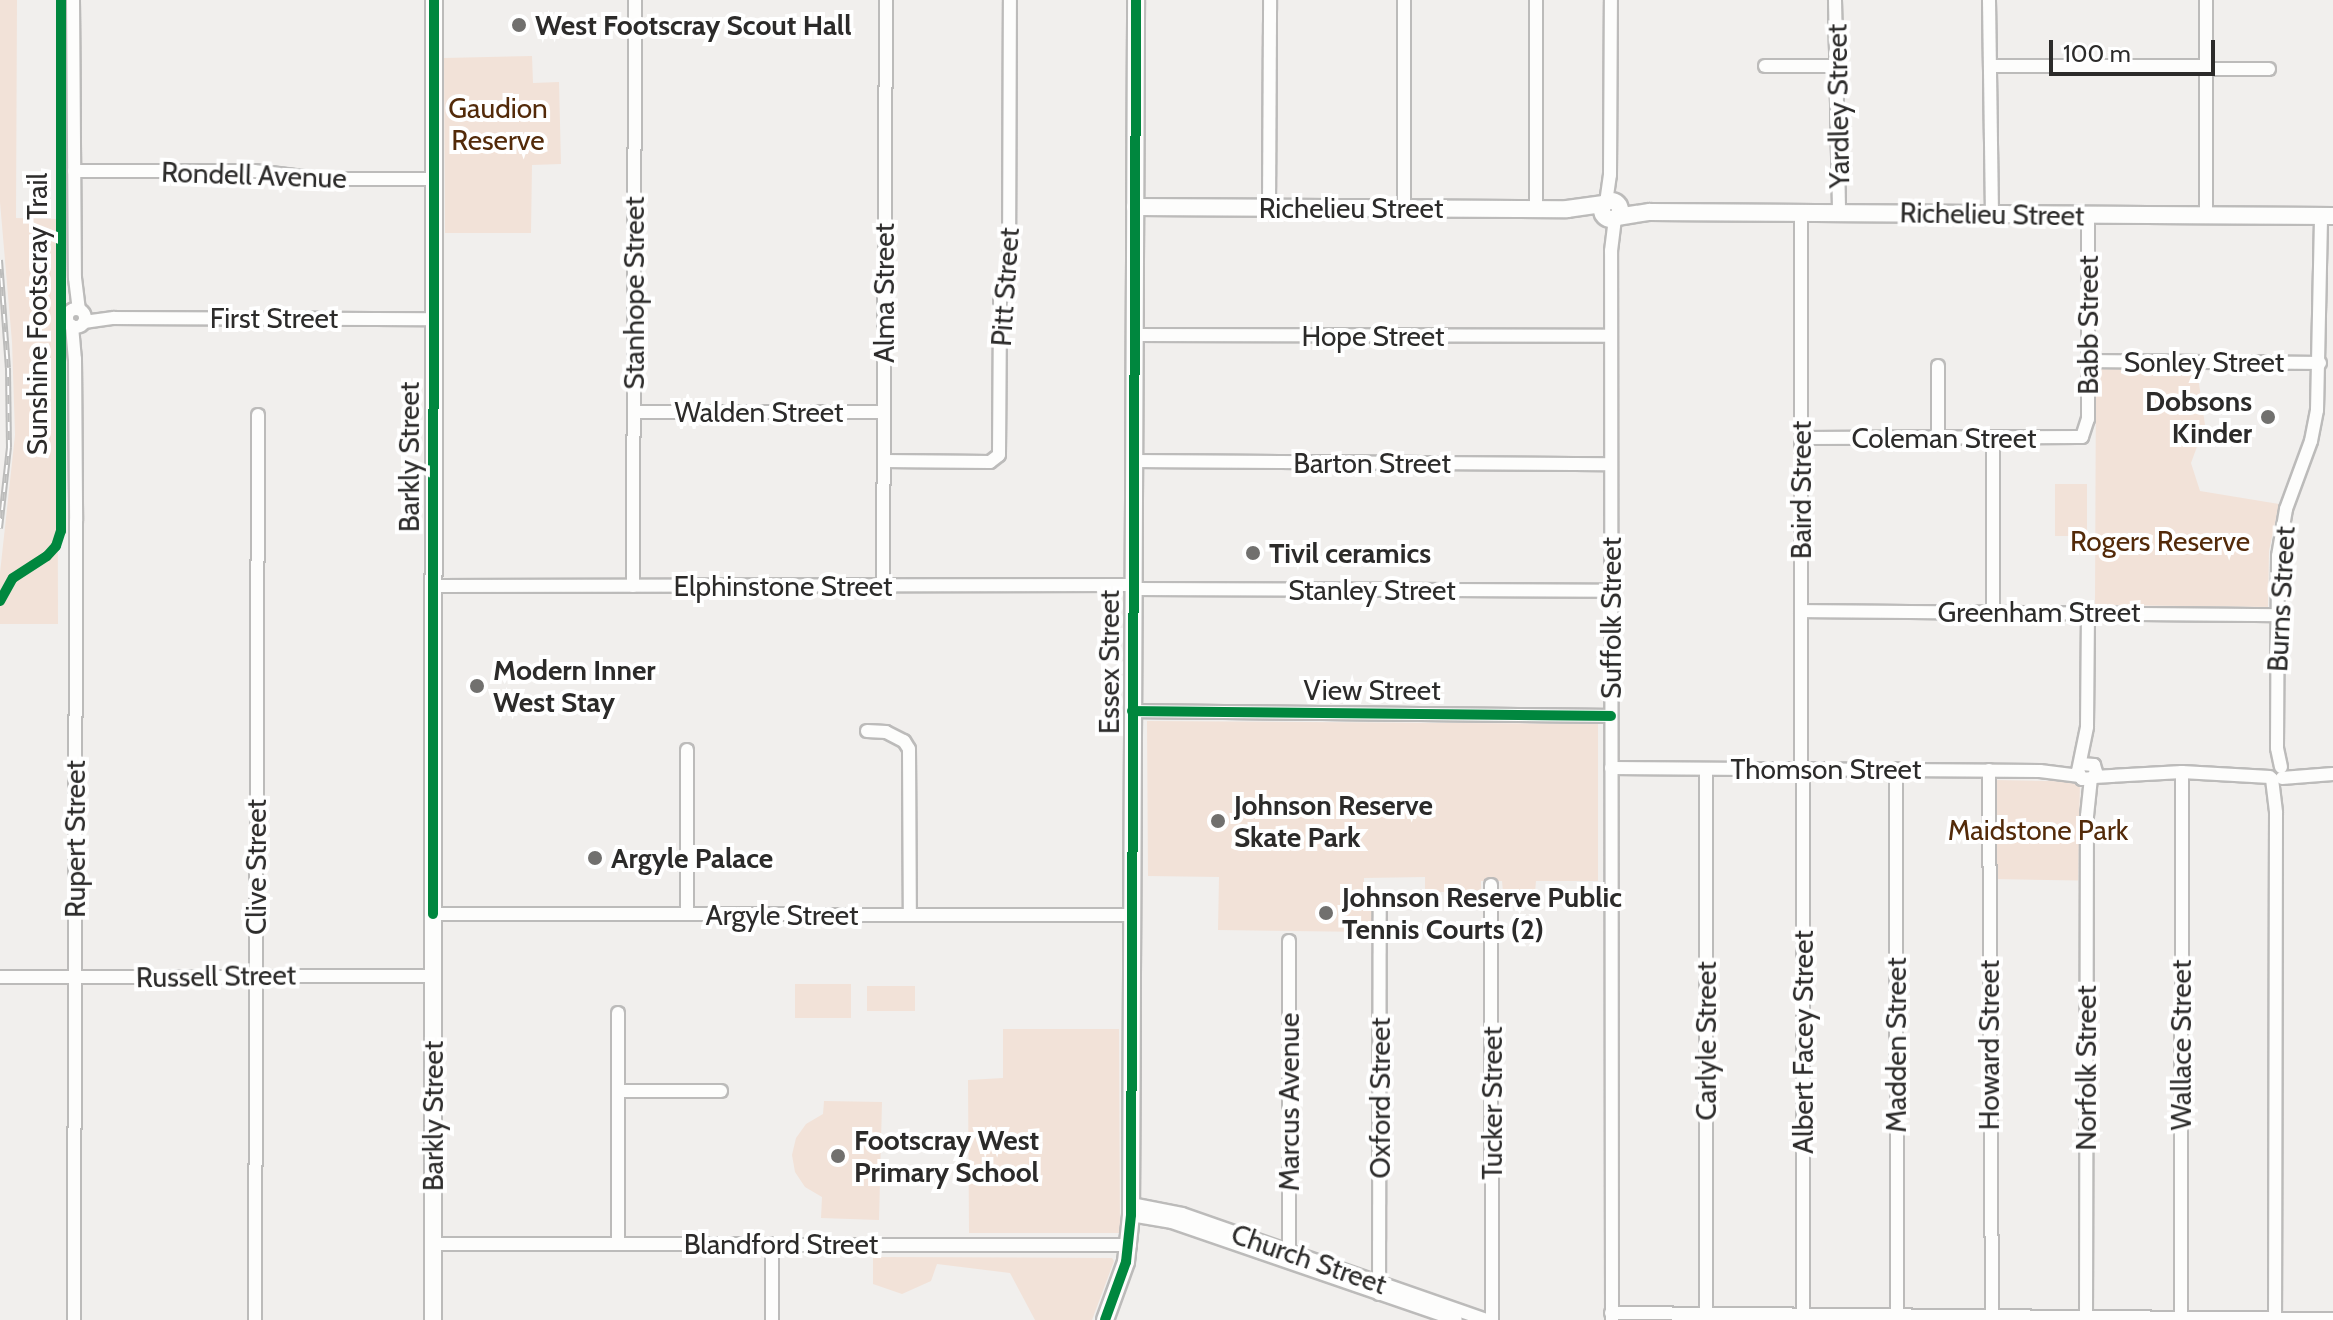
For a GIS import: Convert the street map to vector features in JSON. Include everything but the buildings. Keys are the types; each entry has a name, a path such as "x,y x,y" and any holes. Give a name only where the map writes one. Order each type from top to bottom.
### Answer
{"street":[{"name":"Rupert Street","path":"73,0 76,16"},
{"name":"Rupert Street","path":"74,1320 75,359 78,318 74,171 76,16 79,0"},
{"name":"Barkly Street","path":"433,1320 434,0"},
{"name":"Stanhope Street","path":"633,586 635,0"},
{"name":"Alma Street","path":"883,585 886,0"},
{"name":"Pitt Street","path":"884,461 990,462 999,455 1000,300 1009,266 1010,0"},
{"name":"Essex Street","path":"1105,1320 1130,1245 1131,1210 1136,0"},
{"path":"1269,208 1270,0"},
{"path":"1404,0 1404,208"},
{"path":"1536,0 1536,208"},
{"name":"Suffolk Street","path":"1611,0 1612,1317"},
{"name":"Yardley Street","path":"1835,0 1839,66 1839,212"},
{"path":"1989,0 1992,214"},
{"path":"2206,0 2206,216"},
{"path":"1765,66 1839,66"},
{"path":"1992,66 2269,69"},
{"name":"Rondell Avenue","path":"74,171 254,171 320,179 434,179"},
{"name":"Richelieu Street","path":"1135,207 2327,216"},
{"name":"Baird Street","path":"1801,212 1802,769"},
{"name":"Babb Street","path":"2085,434 2088,215"},
{"name":"Burns Street","path":"2275,1319 2279,542 2286,509 2314,426 2327,216"},
{"name":"First Street","path":"78,318 433,319"},
{"name":"Hope Street","path":"1134,335 1611,336"},
{"name":"Sonley Street","path":"2088,361 2320,363"},
{"path":"1938,366 1938,438"},
{"name":"Walden Street","path":"634,412 884,412"},
{"name":"Clive Street","path":"255,1320 258,415"},
{"name":"Coleman Street","path":"1802,438 2076,439 2085,434"},
{"path":"1993,439 1993,611"},
{"name":"Barton Street","path":"1134,461 1611,464"},
{"name":"Elphinstone Street","path":"433,586 1133,587"},
{"name":"Stanley Street","path":"1133,587 1611,591"},
{"name":"Greenham Street","path":"1801,611 2277,615"},
{"name":"Norfolk Street","path":"2086,1319 2088,612"},
{"name":"View Street","path":"1132,711 1611,716"},
{"path":"867,731 886,732 904,741 909,749 910,915"},
{"path":"687,750 687,914"},
{"name":"Thomson Street","path":"1611,768 2333,774"},
{"name":"Carlyle Street","path":"1706,769 1706,1314"},
{"name":"Albert Facey Street","path":"1802,769 1803,1315"},
{"name":"Madden Street","path":"1896,769 1896,1318"},
{"name":"Howard Street","path":"1989,770 1992,1318"},
{"name":"Wallace Street","path":"2181,1318 2182,772"},
{"name":"Tucker Street","path":"1491,885 1492,1320"},
{"name":"Oxford Street","path":"1379,1289 1380,903"},
{"name":"Argyle Street","path":"433,914 1132,915"},
{"name":"Marcus Avenue","path":"1289,941 1289,1257"},
{"name":"Russell Street","path":"0,977 433,976"},
{"path":"618,1013 618,1244"},
{"path":"619,1091 721,1091"},
{"name":"Church Street","path":"1131,1210 1165,1209 1456,1320"},
{"name":"Blandford Street","path":"433,1244 1130,1245"},
{"path":"772,1244 772,1320"},
{"name":"Church Street","path":"1379,1289 1486,1320"},
{"path":"1612,1317 1706,1314 1896,1318 2333,1319"}],"green space":[{"path":"0,0 17,0 16,218 57,219 58,624 0,624 0,573 15,435 12,342 0,202"},
{"name":"Gaudion Reserve","path":"532,56 533,83 559,82 561,164 532,165 531,233 445,233 444,58"},
{"name":"Rogers Reserve","path":"2096,369 2197,370 2205,425 2191,463 2200,491 2279,504 2269,551 2268,607 2095,605"},
{"path":"2055,484 2087,484 2087,536 2055,536"},
{"path":"1147,721 1598,724 1598,881 1536,881 1535,892 1503,892 1502,881 1481,881 1481,892 1425,892 1425,877 1364,878 1364,901 1372,902 1372,932 1218,930 1219,877 1148,876"},
{"name":"Maidstone Park","path":"1995,780 2080,781 2078,880 1993,879"},
{"path":"795,984 851,984 851,1018 795,1018"},
{"path":"867,986 915,986 915,1011 867,1011"},
{"path":"1003,1029 1119,1029 1120,1233 969,1233 968,1080 1003,1078"},
{"path":"824,1101 882,1102 879,1220 821,1218 822,1197 805,1187 795,1172 792,1155 796,1138 806,1124 823,1114"},
{"path":"873,1257 1112,1258 1114,1261 1092,1320 1035,1320 1010,1273 937,1264 931,1281 902,1294 873,1284"}],"railway":[{"path":"0,260 8,368 9,447 0,529"}],"cycle path":[{"name":"Sunshine Footscray Trail","path":"0,601 13,578 47,556 56,546 61,531 61,0"},
{"path":"433,914 434,0"},
{"path":"1105,1320 1126,1262 1131,1215 1136,0"},
{"path":"1132,711 1611,716"}],"place":[{"name":"West Footscray Scout Hall","path":"519,25"},
{"name":"Dobsons Kinder","path":"2268,417"},
{"name":"Tivil ceramics","path":"1253,553"},
{"name":"Modern Inner West Stay","path":"477,686"},
{"name":"Johnson Reserve Skate Park","path":"1218,821"},
{"name":"Argyle Palace","path":"595,858"},
{"name":"Johnson Reserve Public Tennis Courts (2)","path":"1326,913"},
{"name":"Footscray West Primary School","path":"838,1156"}]}
